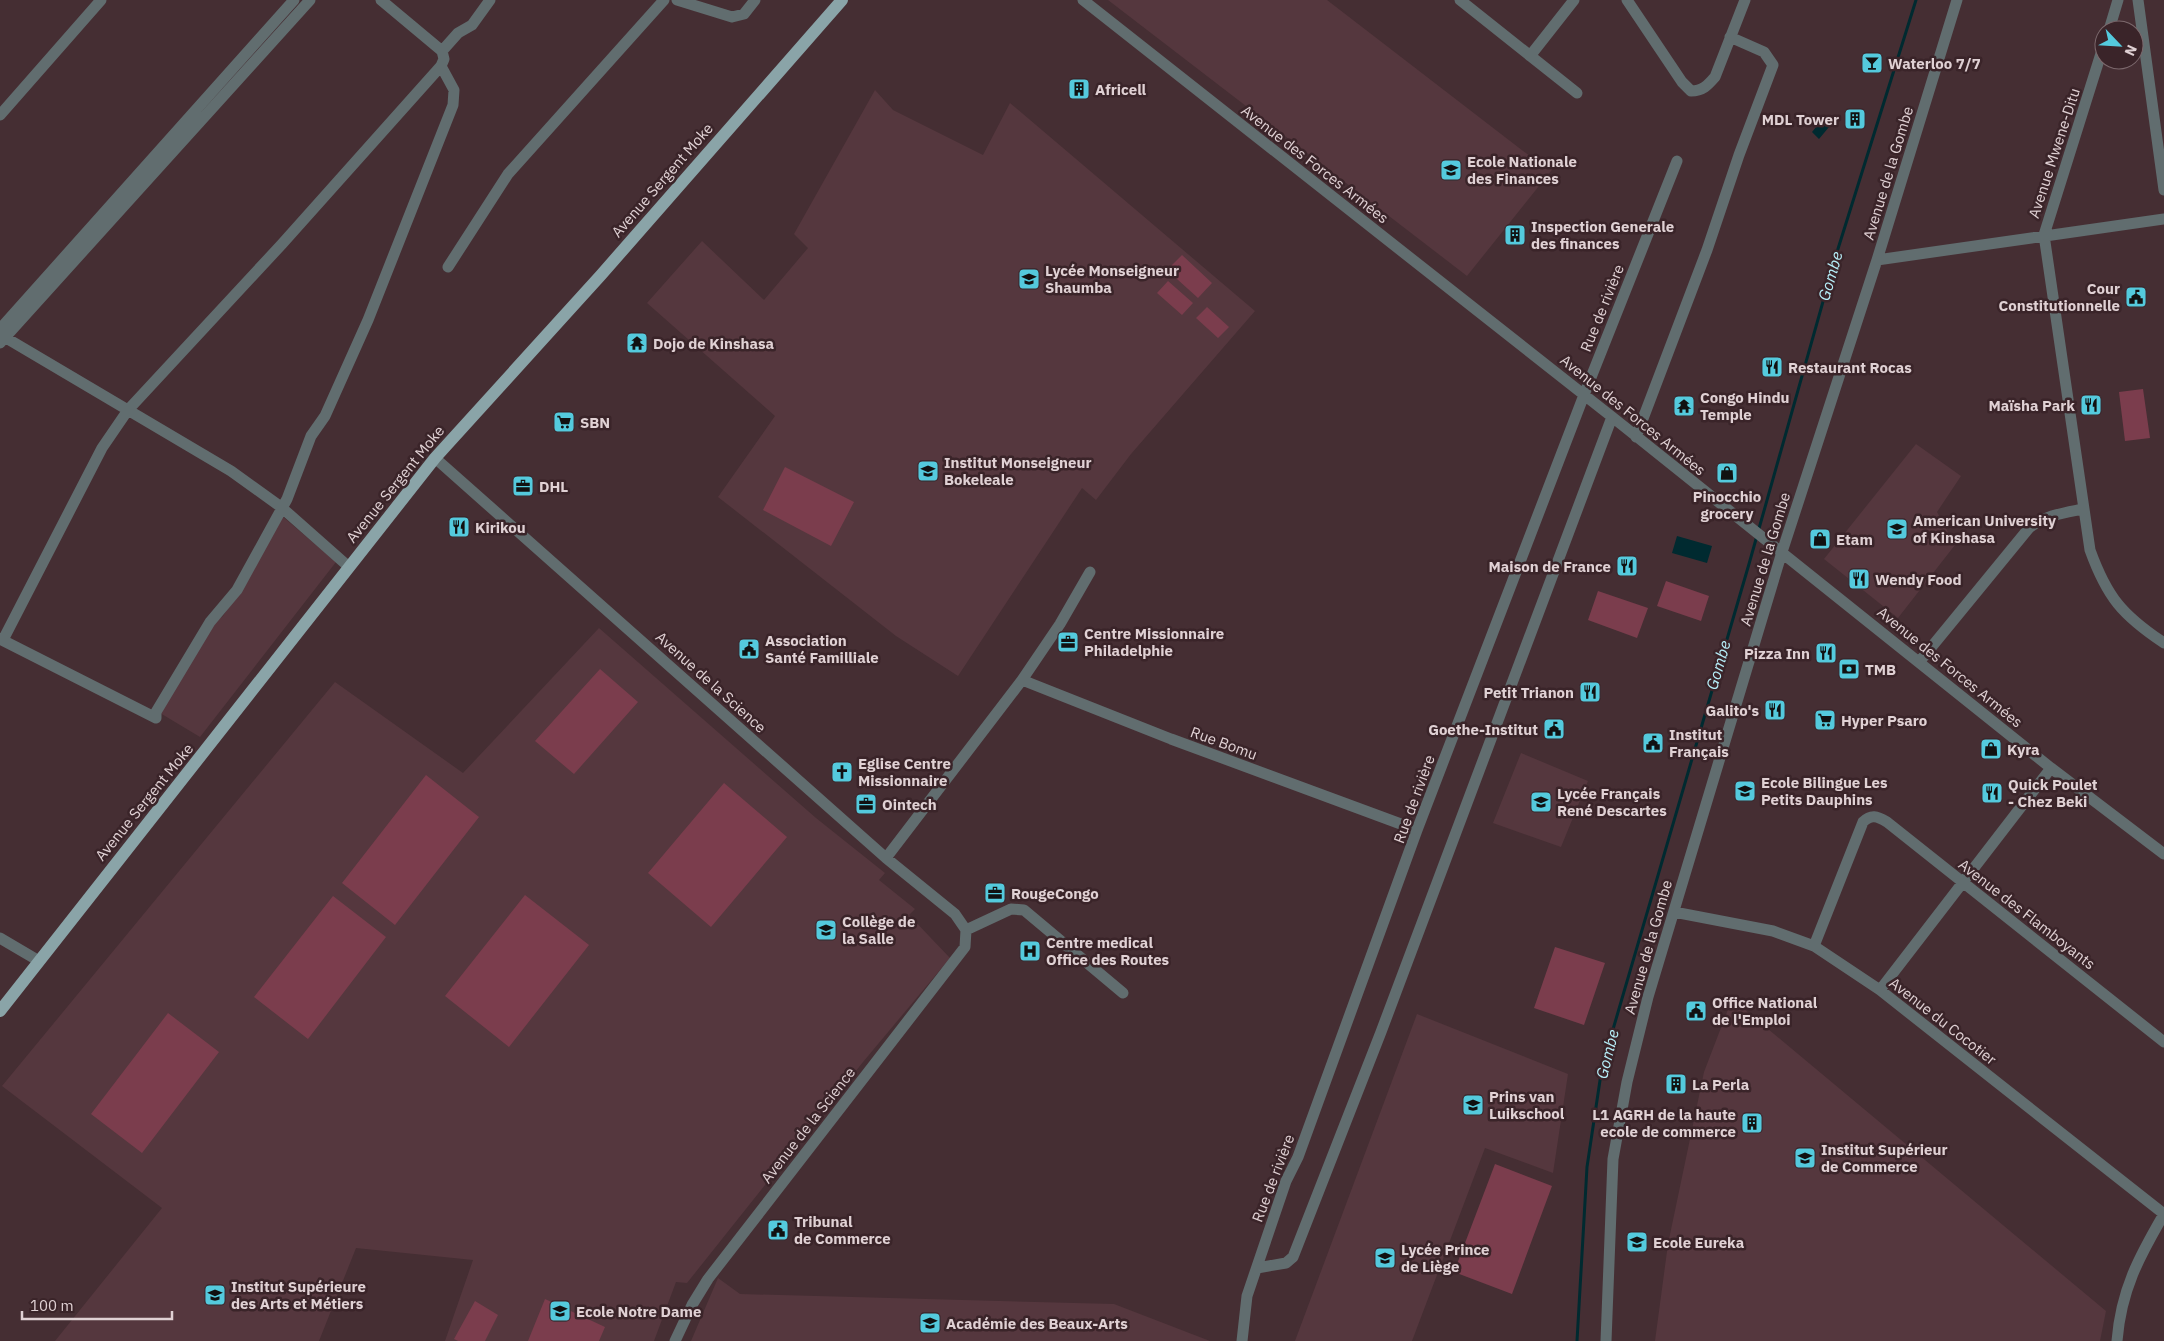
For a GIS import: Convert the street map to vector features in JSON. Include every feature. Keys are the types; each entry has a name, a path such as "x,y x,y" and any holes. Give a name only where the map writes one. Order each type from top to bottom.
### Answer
{"main road":[{"name":"Avenue Sergent Moke","path":"0,1011 435,458 601,275 842,0"}],"street":[{"path":"0,115 101,0"},
{"path":"2,336 294,0"},
{"path":"2,336 310,0"},
{"path":"381,0 442,52 444,59 440,66 282,244 128,410 102,448 1,639 156,718 156,712 210,622 237,590 289,494 310,436 325,416 368,320 453,105 454,90 440,66"},
{"path":"442,52 458,33 472,25 490,0"},
{"path":"448,267 508,174 664,0"},
{"path":"677,0 732,17 744,14 754,0"},
{"name":"Avenue des Forces Armées","path":"1083,0 1920,661 2051,768 2164,854"},
{"path":"1460,0 1577,93"},
{"path":"1530,56 1574,0"},
{"path":"1627,0 1682,82 1691,92 1699,91 1706,87 1715,77 1745,0"},
{"name":"Avenue de la Gombe","path":"1606,1341 1613,1160 1629,1073 1648,997 1782,552 1878,260 1957,0"},
{"path":"2112,20 2118,0"},
{"path":"2138,0 2164,190"},
{"path":"1636,437 1707,250 1739,155 1773,65 1764,52 1730,37"},
{"name":"Avenue Mwene-Ditu","path":"2096,70 2044,235 2090,550 2100,577 2110,595 2124,612 2164,643"},
{"name":"Rue de rivière","path":"1242,1341 1248,1296 1286,1181 1298,1156 1417,830 1676,161"},
{"path":"1878,260 2164,219"},
{"path":"2,336 231,471 281,507 349,567"},
{"path":"1257,1268 1286,1263 1293,1256 1378,1042 1612,417"},
{"name":"Avenue de la Science","path":"435,458 886,858 955,914 966,930 964,948 708,1279 692,1305 675,1341"},
{"path":"1920,661 2029,528 2040,520 2056,514 2083,509"},
{"path":"886,858 1022,680 1060,624 1090,572"},
{"name":"Rue Bomu","path":"1022,680 1171,739 1417,830"},
{"path":"1880,990 2051,768"},
{"name":"Avenue des Flamboyants","path":"1814,946 1863,822 1869,816 1880,818 2164,1042"},
{"path":"966,930 1010,909 1024,910 1123,993"},
{"name":"Avenue du Cocotier","path":"1674,912 1773,931 1814,946 1880,990 2164,1214"},
{"path":"0,938 39,960"},
{"path":"2117,1341 2118,1323 2128,1282 2142,1251 2164,1214"}],"shaded area":[{"path":"1108,0 1327,0 1531,157 1559,161 1467,276"},
{"path":"875,90 893,110 983,155 1010,103 1255,311 1131,454 1096,500 1082,488 958,676 896,636 718,497 775,416 647,303 702,241 764,300 808,248 794,234"},
{"path":"1182,255 1212,283 1198,298 1167,270"},
{"path":"1168,281 1193,303 1182,315 1157,293"},
{"path":"1207,307 1229,327 1218,338 1196,318"},
{"path":"2143,389 2150,438 2125,441 2119,392"},
{"name":"American University of Kinshasa","path":"1916,444 1961,476 1937,512 1955,545 1898,618 1824,559"},
{"path":"785,467 854,502 831,546 763,510"},
{"path":"282,516 336,562 200,737 160,713 211,625 223,616 244,584"},
{"path":"1666,581 1709,596 1701,621 1657,606"},
{"path":"1598,591 1648,608 1637,638 1588,620"},
{"path":"599,628 816,818 885,873 879,880 915,909 909,915 950,958 863,1062 687,1283 676,1282 654,1341 445,1341 473,1260 356,1248 319,1341 55,1341 162,1208 2,1086 335,682 463,773"},
{"path":"600,669 638,702 574,774 535,741"},
{"name":"Lycée Français René Descartes","path":"1521,753 1588,781 1561,847 1493,823"},
{"path":"426,775 479,817 395,925 342,883"},
{"path":"724,783 787,837 711,927 648,873"},
{"path":"525,895 589,945 509,1047 445,996"},
{"path":"333,896 386,937 308,1039 254,997"},
{"path":"1555,947 1605,963 1584,1025 1534,1008"},
{"name":"Institut Supérieur de Commerce","path":"1732,999 2106,1311 2100,1341 1655,1341 1668,1244 1704,1072"},
{"path":"168,1013 219,1052 142,1153 91,1114"},
{"path":"1417,1014 1568,1074 1553,1173 1485,1148 1412,1341 1295,1341"},
{"path":"1495,1164 1552,1186 1512,1294 1454,1272"},
{"name":"Académie des Beaux-Arts","path":"718,1278 740,1294 1114,1304 1210,1341 691,1341"},
{"path":"545,1299 605,1327 599,1341 528,1341"},
{"path":"475,1301 498,1315 485,1341 458,1341 454,1339"}],"water":[{"path":"1821,121 1829,127 1819,139 1812,132"},
{"path":"1677,536 1712,546 1707,563 1672,553"}],"waterway":[{"name":"Gombe","path":"1577,1341 1587,1167 1602,1067 1749,564 1837,252 1916,0"}],"place":[{"name":"Waterloo 7/7","path":"1872,63"},
{"name":"Africell","path":"1079,89"},
{"name":"MDL Tower","path":"1855,119"},
{"name":"Ecole Nationale des Finances","path":"1451,170"},
{"name":"Inspection Generale des finances","path":"1515,235"},
{"name":"Lycée Monseigneur Shaumba","path":"1029,279"},
{"name":"Cour Constitutionnelle","path":"2136,297"},
{"name":"Dojo de Kinshasa","path":"637,343"},
{"name":"Restaurant Rocas","path":"1772,367"},
{"name":"Maïsha Park","path":"2091,405"},
{"name":"Congo Hindu Temple","path":"1684,406"},
{"name":"SBN","path":"564,422"},
{"name":"Institut Monseigneur Bokeleale","path":"928,471"},
{"name":"Pinocchio grocery","path":"1727,473"},
{"name":"DHL","path":"523,486"},
{"name":"Kirikou","path":"459,527"},
{"name":"American University of Kinshasa","path":"1897,529"},
{"name":"Etam","path":"1820,539"},
{"name":"Maison de France","path":"1627,566"},
{"name":"Wendy Food","path":"1859,579"},
{"name":"Centre Missionnaire Philadelphie","path":"1068,642"},
{"name":"Association Santé Familliale","path":"749,649"},
{"name":"Pizza Inn","path":"1826,653"},
{"name":"TMB","path":"1849,669"},
{"name":"Petit Trianon","path":"1590,692"},
{"name":"Galito's","path":"1775,710"},
{"name":"Hyper Psaro","path":"1825,720"},
{"name":"Goethe-Institut","path":"1554,729"},
{"name":"Institut Français","path":"1653,743"},
{"name":"Kyra","path":"1991,749"},
{"name":"Eglise Centre Missionnaire","path":"842,772"},
{"name":"Ecole Bilingue Les Petits Dauphins","path":"1745,791"},
{"name":"Quick Poulet - Chez Beki","path":"1992,793"},
{"name":"Lycée Français René Descartes","path":"1541,802"},
{"name":"Ointech","path":"866,804"},
{"name":"RougeCongo","path":"995,893"},
{"name":"Collège de la Salle","path":"826,930"},
{"name":"Centre medical Office des Routes","path":"1030,951"},
{"name":"Office National de l'Emploi","path":"1696,1011"},
{"name":"La Perla","path":"1676,1084"},
{"name":"Prins van Luikschool","path":"1473,1105"},
{"name":"L1 AGRH de la haute ecole de commerce","path":"1752,1123"},
{"name":"Institut Supérieur de Commerce","path":"1805,1158"},
{"name":"Tribunal de Commerce","path":"778,1230"},
{"name":"Ecole Eureka","path":"1637,1242"},
{"name":"Lycée Prince de Liège","path":"1385,1258"},
{"name":"Institut Supérieure des Arts et Métiers","path":"215,1295"},
{"name":"Ecole Notre Dame","path":"560,1311"},
{"name":"Académie des Beaux-Arts","path":"930,1323"}]}
